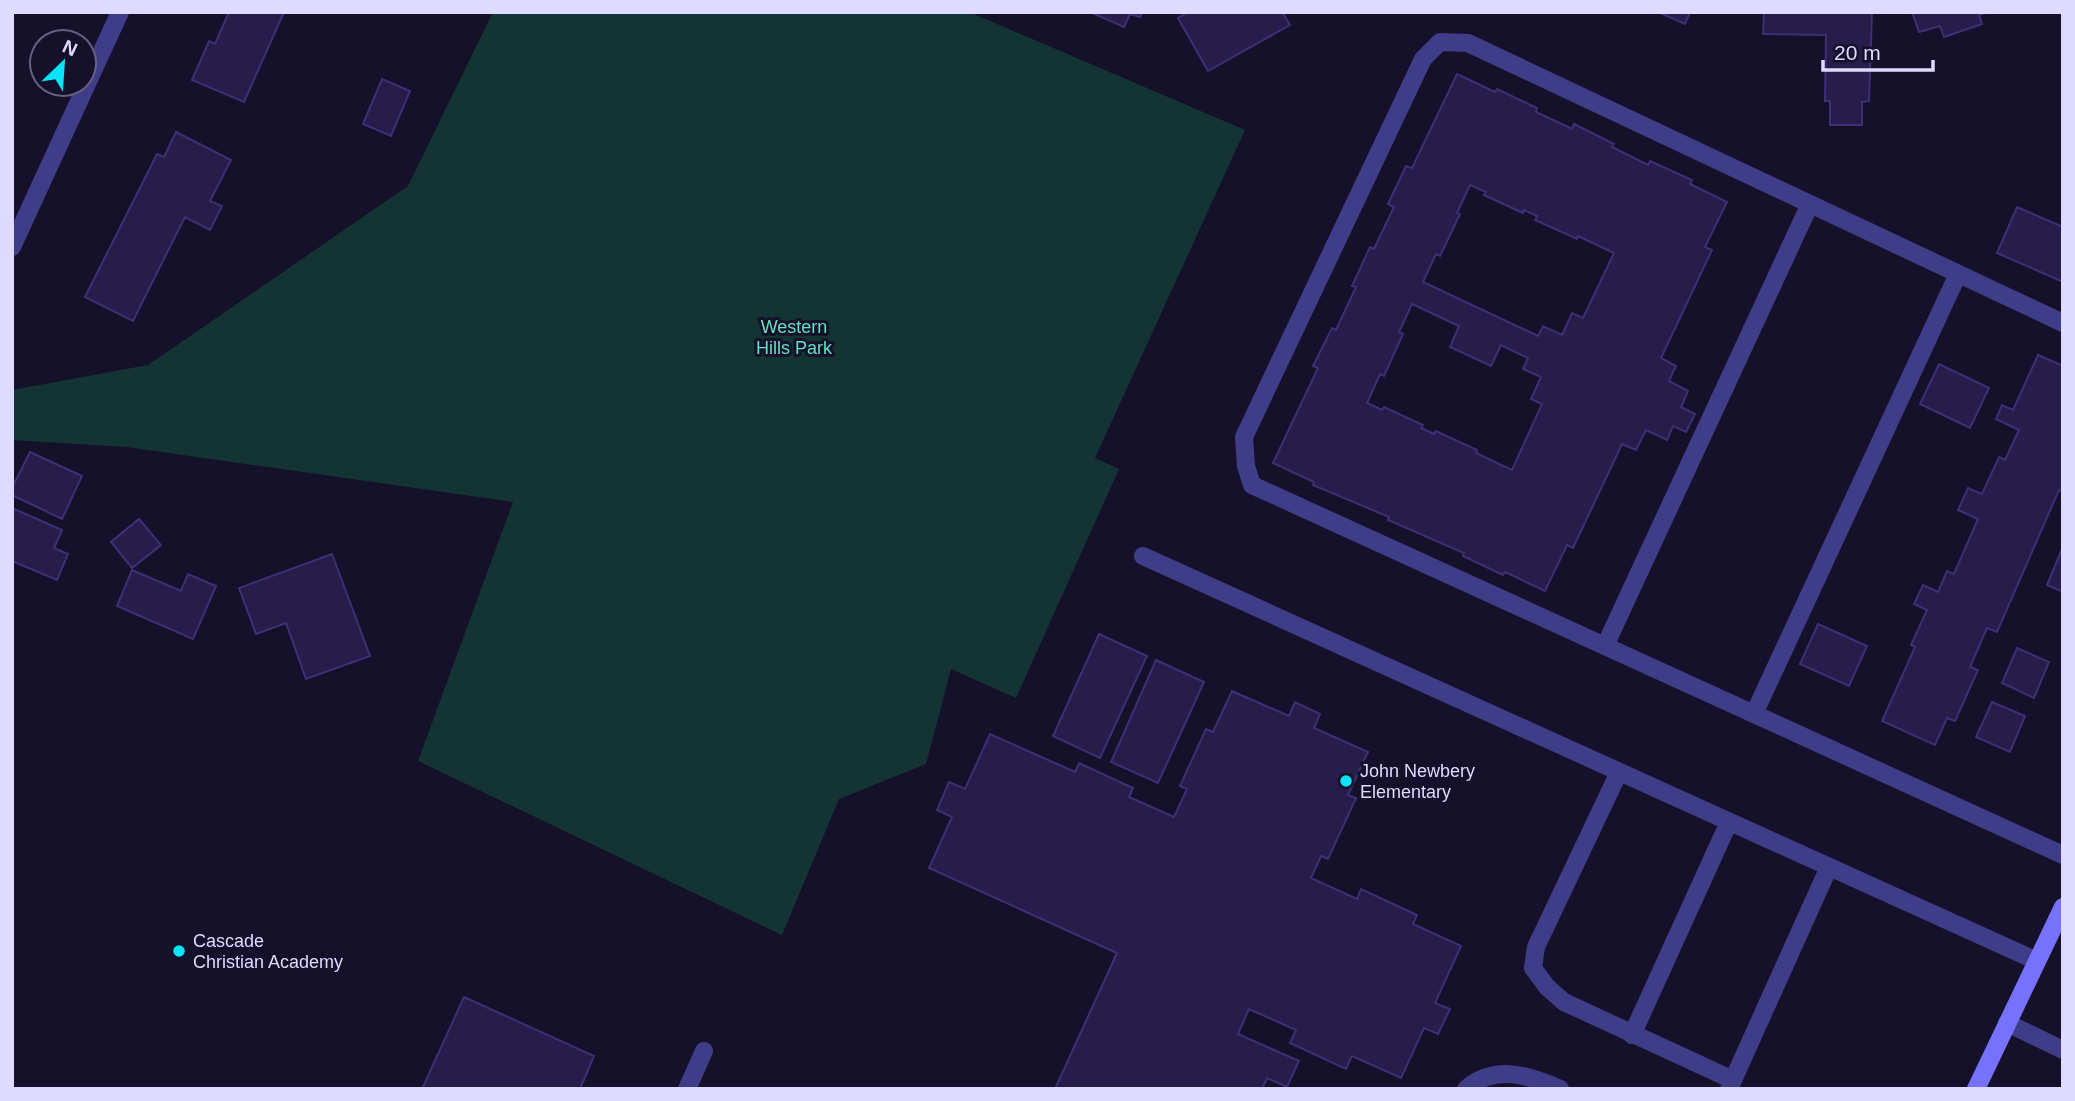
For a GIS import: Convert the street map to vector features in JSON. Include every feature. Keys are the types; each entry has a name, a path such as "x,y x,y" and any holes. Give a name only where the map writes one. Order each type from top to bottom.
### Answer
{"main road":[{"path":"1976,1089 2063,907"}],"street":[{"path":"12,247 120,12"},
{"path":"2063,323 1468,43 1440,42 1423,59 1244,438 1246,466 1252,485 2063,855"},
{"path":"1605,646 1810,204"},
{"path":"1754,713 1958,274"},
{"path":"1143,556 2037,961"},
{"path":"1619,772 1536,947 1534,968 1546,987 1564,1002 1731,1084 1829,867"},
{"path":"1632,1035 1729,822"},
{"path":"2007,1023 2063,1051"},
{"path":"687,1089 704,1051"},
{"path":"1466,1089 1474,1082 1497,1074 1531,1076 1560,1089"}],"green space":[{"name":"Western Hills Park","path":"493,12 969,12 1245,130 1095,458 1119,469 1016,698 951,669 926,764 839,799 782,935 418,761 513,502 127,447 12,440 12,390 148,365 408,186"}],"building":[{"path":"229,12 284,12 244,102 192,80 209,41 215,44"},
{"path":"1090,12 1142,12 1140,17 1130,14 1124,27"},
{"path":"1188,12 1282,12 1290,25 1208,71 1178,18"},
{"path":"1658,12 1690,12 1685,24"},
{"path":"1764,12 1872,12 1869,101 1862,102 1862,125 1830,125 1830,101 1825,101 1826,35 1763,34"},
{"path":"1912,12 1988,12 1979,15 1982,24 1944,37 1940,26 1919,32"},
{"path":"1457,74 1537,108 1536,112 1572,129 1574,124 1648,165 1650,161 1692,180 1690,184 1727,202 1705,247 1712,250 1661,358 1676,366 1669,381 1688,391 1681,407 1695,414 1686,432 1673,426 1667,440 1646,430 1636,450 1622,444 1573,548 1567,545 1545,591 1505,572 1503,575 1463,556 1464,553 1313,485 1314,482 1273,463 1318,368 1313,366 1332,328 1336,330 1356,287 1352,286 1370,247 1374,249 1394,207 1388,204 1406,166 1412,168","holes":["1470,185 1486,192 1484,195 1523,213 1524,210 1537,216 1535,220 1614,253 1583,318 1572,313 1562,335 1543,326 1538,336 1423,282 1436,254 1440,256","1412,304 1459,326 1450,347 1491,366 1501,345 1528,358 1523,369 1541,377 1531,399 1542,404 1512,470 1436,431 1434,434 1421,428 1423,425 1384,407 1382,410 1367,403 1380,374 1384,376 1403,334 1399,332"]},
{"path":"382,79 410,91 391,136 363,124"},
{"path":"176,132 231,160 210,201 222,206 210,230 185,217 133,321 85,297 157,154 164,157"},
{"path":"2017,207 2063,227 2063,282 1997,253"},
{"path":"2038,355 2063,366 2063,492 2059,490 1997,632 1987,628 1970,667 1978,670 1955,721 1947,718 1935,745 1882,721 1915,647 1911,645 1927,610 1914,604 1923,585 1938,592 1947,571 1954,574 1978,519 1958,510 1968,488 1982,494 1999,457 2005,460 2019,430 1996,419 2002,405 2013,410"},
{"path":"1939,364 1989,388 1970,428 1920,404"},
{"path":"30,452 82,476 62,519 12,495 12,488"},
{"path":"12,508 62,530 54,548 68,554 57,580 12,561"},
{"path":"139,519 161,545 132,568 111,542"},
{"path":"2063,549 2063,592 2047,585"},
{"path":"332,554 370,656 306,679 286,623 256,634 239,588"},
{"path":"132,570 181,591 188,574 216,586 193,639 117,606"},
{"path":"1818,624 1867,646 1849,686 1800,664"},
{"path":"1099,634 1147,656 1100,758 1053,736"},
{"path":"2017,648 2049,662 2034,698 2002,683"},
{"path":"1156,660 1204,682 1158,783 1111,762"},
{"path":"1232,691 1289,716 1295,702 1320,714 1314,728 1368,752 1348,795 1356,798 1328,859 1321,856 1311,878 1357,899 1361,889 1417,915 1413,924 1461,946 1435,1003 1450,1009 1438,1034 1424,1028 1401,1078 1352,1056 1346,1069 1290,1043 1296,1030 1249,1009 1238,1034 1299,1061 1287,1087 1267,1078 1262,1089 1055,1089 1117,953 929,868 952,817 937,810 949,782 965,789 990,734 1075,772 1079,763 1133,788 1129,797 1174,817 1187,789 1180,786 1206,729 1213,732"},
{"path":"1992,702 2025,716 2010,752 1976,737"},
{"path":"464,997 594,1056 580,1089 422,1089"}],"place":[{"name":"John Newbery Elementary","path":"1346,781"},
{"name":"Cascade Christian Academy","path":"179,951"}]}
